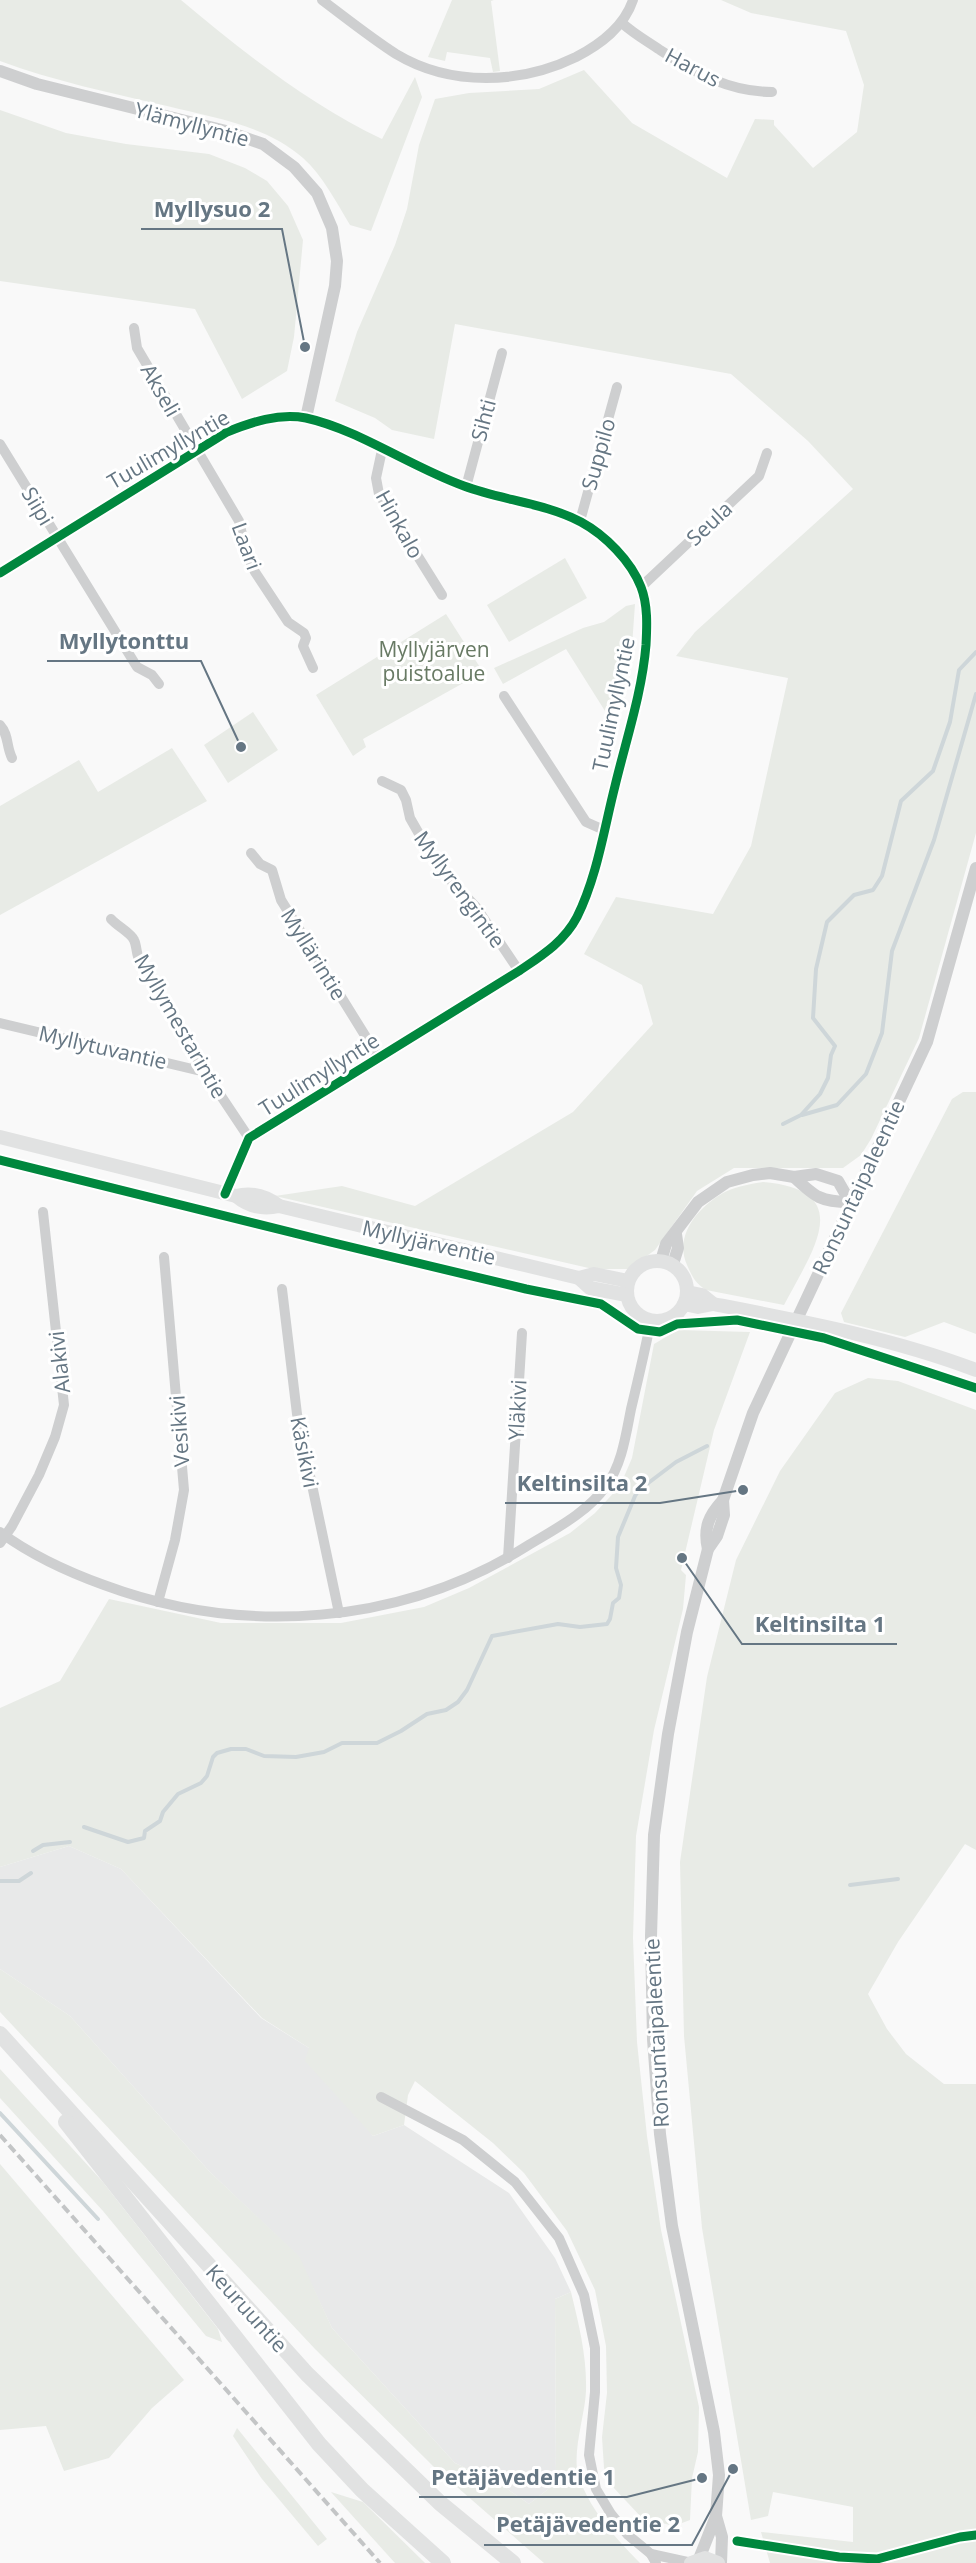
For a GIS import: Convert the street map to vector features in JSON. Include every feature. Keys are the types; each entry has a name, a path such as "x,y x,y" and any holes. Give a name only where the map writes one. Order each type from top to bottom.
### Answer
{"highway":[{"path":"0,2035 319,2444 362,2490 443,2563"},
{"name":"Keuruuntie","path":"0,2035 308,2374 440,2503 513,2563"}],"main road":[{"name":"Myllyjärventie","path":"0,1137 230,1195 246,1204 266,1209 279,1206 579,1278 594,1274 628,1288"},
{"path":"686,1298 683,1275 667,1263 640,1266 628,1288 632,1308 651,1320 671,1318 686,1298 702,1295 712,1304 831,1328 930,1353 976,1370"},
{"path":"694,2562 711,2559 719,2563"}],"street":[{"path":"322,0 397,54 435,70 473,77 498,78 552,69 584,53 604,40 622,23 633,0"},
{"name":"Harus","path":"622,23 672,58 712,80 753,92 772,92"},
{"name":"Ylämyllyntie","path":"0,71 37,84 226,131 263,144 294,167 317,193 332,228 337,261 335,286 306,418"},
{"name":"Akseli","path":"134,328 137,348 196,450"},
{"name":"Sihti","path":"465,487 502,353"},
{"name":"Suppilo","path":"580,521 617,387"},
{"name":"Tuulimyllyntie","path":"0,573 196,450 253,422 279,417 306,418 344,431 465,487 580,521 600,534 626,561 641,587 647,616 646,648 638,693 590,884 577,918 556,945 519,971 249,1138 230,1195"},
{"name":"Siipi","path":"0,444 137,668 152,675 159,684"},
{"name":"Laari","path":"196,450 239,521 246,552 255,572 288,622 304,633 306,638 303,646 313,668"},
{"name":"Hinkalo","path":"382,450 376,478 379,494 441,595"},
{"name":"Seula","path":"641,587 759,476 767,453"},
{"path":"504,696 586,822 604,830"},
{"path":"0,725 6,731 7,748 12,758"},
{"name":"Myllyrengintie","path":"382,781 401,790 410,818 438,867 476,907 519,971"},
{"name":"Myllärintie","path":"251,853 260,864 272,870 281,900 379,1058"},
{"name":"Ronsuntaipaleentie","path":"719,2563 722,2536 716,2516 719,2475 714,2436 672,2226 660,2134 653,2039 651,1936 654,1835 668,1734 687,1632 708,1549 717,1536 724,1515 723,1500 753,1413 927,1042 976,868"},
{"name":"Myllymestarintie","path":"111,919 120,929 131,935 136,943 136,952 205,1072 249,1138"},
{"name":"Myllytuvantie","path":"0,1023 205,1072"},
{"path":"667,1263 666,1244 676,1234 686,1217 698,1202 728,1182 770,1173 794,1177 816,1174 837,1181 850,1202"},
{"path":"794,1177 810,1192 828,1202 850,1202"},
{"name":"Alakivi","path":"2,1537 39,1475 55,1437 63,1405 43,1212"},
{"name":"Vesikivi","path":"158,1602 175,1540 184,1490 164,1257"},
{"name":"Käsikivi","path":"282,1289 297,1414 339,1613"},
{"path":"2,1537 67,1572 134,1596 222,1615 289,1618 339,1613 420,1597 463,1581 508,1558 566,1523 588,1506 607,1485 621,1455 651,1320"},
{"name":"Yläkivi","path":"508,1558 522,1333"},
{"path":"381,2097 471,2147 515,2182 559,2238 584,2295 595,2348 595,2392 589,2455 596,2488 611,2514 628,2535 653,2559 694,2562"},
{"name":"Ronsuntaipaleentie","path":"694,2562 716,2516"}],"shaded area":[{"path":"69,1846 121,1869 261,2018 309,2048 373,2136 404,2125 509,2193 555,2258 571,2292 555,2299 556,2483 529,2504 503,2486 455,2463 332,2328 298,2256 209,2171 70,2016 0,1969 0,1867"}],"green space":[{"path":"0,0 181,0 277,76 329,110 382,139 415,77 422,97 371,231 350,225 329,190 303,158 273,138 256,130 221,119 41,75 0,61"},
{"path":"452,0 494,0 491,1 500,71 493,72 490,58 447,52 445,61 428,57"},
{"path":"721,0 976,0 976,833 919,1038 871,1139 861,1155 843,1168 734,1168 697,1191 655,1250 629,1269 593,1269 275,1196 342,1186 415,1206 573,1112 653,1024 642,985 584,954 616,897 713,914 751,846 788,678 676,656 695,632 853,489 808,441 731,374 455,324 434,439 392,430 375,418 335,401 357,332 395,245 407,209 419,145 435,99 469,93 539,89 584,70 632,123 727,178 755,119 774,120 774,125 813,168 857,132 864,85 846,31 751,13"},
{"path":"0,110 66,133 126,144 209,154 245,168 267,181 288,206 303,240 294,337 287,371 242,399 195,309 0,281"},
{"path":"565,558 587,598 509,642 487,605"},
{"name":"Myllyjärven puistoalue","path":"635,604 631,660 618,716 605,711 566,649 503,684 494,668 583,628 604,622 626,606"},
{"name":"Myllyjärven puistoalue","path":"446,614 483,672 363,739 366,747 353,756 316,695"},
{"path":"253,712 278,750 228,783 204,745"},
{"path":"172,748 207,801 0,915 0,806 79,760 98,792"},
{"path":"963,1092 976,1092 976,1334 944,1322 905,1337 844,1322 841,1313 952,1099"},
{"path":"763,1182 793,1187 811,1197 819,1211 820,1227 815,1245 784,1305 706,1290 692,1276 684,1253 687,1231 699,1212 727,1191"},
{"path":"678,1330 750,1332 714,1430 681,1570 686,1575 683,1609 654,1730 636,1836 633,1938 637,2042 647,2136 661,2230 699,2407 698,2452 692,2478 690,2520 674,2526 642,2518 612,2486 604,2468 602,2437 607,2393 606,2346 595,2290 567,2231 524,2173 493,2143 415,2081 408,2095 404,2125 373,2136 305,2061 309,2048 262,2018 121,1869 69,1846 0,1867 0,1708 60,1681 109,1599 221,1623 341,1623 424,1607 469,1588 570,1533 595,1513 620,1486 632,1458 654,1344"},
{"path":"868,1378 898,1381 976,1410 976,1850 965,1844 898,1942 868,1994 887,2029 906,2054 944,2084 976,2084 976,2563 770,2563 761,2532 853,2542 853,2507 773,2492 768,2516 751,2520 702,2228 684,2036 680,1862 707,1677 736,1560 780,1471 835,1393"},
{"path":"0,1969 70,2016 209,2171 299,2256 332,2328 455,2463 503,2486 529,2504 556,2483 555,2299 571,2292 582,2341 586,2378 577,2458 579,2478 590,2502 605,2524 640,2563 544,2563 433,2466 315,2349 0,2012"},
{"path":"0,2069 102,2181 218,2329 222,2342 206,2336 103,2211 0,2098"},
{"path":"0,2164 184,2380 152,2408 109,2458 64,2471 46,2426 0,2430"},
{"path":"237,2428 327,2539 318,2546 262,2479 233,2436"},
{"path":"331,2492 363,2502 425,2563 395,2563"}],"waterway":[{"path":"783,1124 801,1115 820,1094 828,1078 831,1055 835,1046 813,1018 816,969 827,922 854,895 873,890 882,876 901,801 933,771 950,722 959,670 976,652"},
{"path":"802,1115 837,1105 866,1074 882,1033 892,951 934,840 976,694"},
{"path":"84,1827 128,1842 144,1838 145,1831 160,1821 163,1812 178,1794 201,1783 207,1776 213,1757 217,1753 231,1749 246,1749 264,1756 296,1757 324,1752 342,1743 377,1743 427,1714 446,1710 458,1702 467,1690 492,1636 558,1624 580,1627 607,1624 613,1603 619,1598 621,1585 616,1568 618,1537 635,1496 639,1490 676,1462 707,1446"},
{"path":"33,1851 43,1845 70,1842"},
{"path":"0,1881 19,1881 31,1873"},
{"path":"850,1885 898,1879"},
{"path":"0,2113 98,2219"}],"railway":[{"path":"0,2135 380,2563"}],"cycle path":[{"path":"0,573 227,432 265,419 296,417 325,423 345,431 464,486 553,510 581,522 599,534 624,558 641,587 647,623 641,681 595,869 584,902 572,926 536,960 249,1138 225,1194"},
{"path":"0,1160 526,1289 601,1304 638,1329 660,1332 677,1324 737,1320 824,1338 976,1388"},
{"path":"737,2541 839,2557 877,2559 960,2537 976,2535"}],"place":[{"name":"Myllysuo 2","path":"305,347"},
{"name":"Myllytonttu","path":"241,747"},
{"name":"Keltinsilta 2","path":"743,1490"},
{"name":"Keltinsilta 1","path":"682,1558"},
{"name":"Petäjävedentie 2","path":"733,2469"},
{"name":"Petäjävedentie 1","path":"702,2478"}]}
